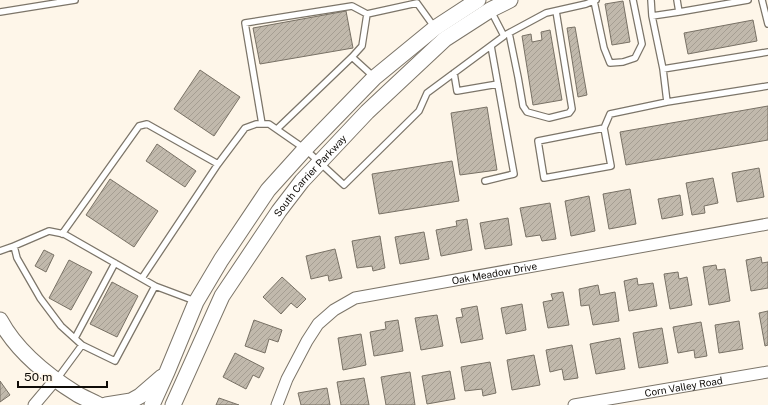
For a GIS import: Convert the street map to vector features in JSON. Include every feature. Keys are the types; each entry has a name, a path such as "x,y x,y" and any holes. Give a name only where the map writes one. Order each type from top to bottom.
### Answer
{"main road":[{"name":"South Carrier Parkway","path":"152,405 196,302 221,260 268,190 374,78 435,28 478,0"},
{"name":"South Carrier Parkway","path":"173,405 222,296 279,211 302,181 367,112 445,39 487,5 510,0"},
{"path":"0,320 6,330 27,356 78,394 99,405"},
{"path":"106,405 131,401 137,398 167,372"}],"street":[{"name":"Oak Meadow Drive","path":"277,405 287,379 307,341 318,324 334,310 355,298 768,224"},
{"name":"Corn Valley Road","path":"574,405 768,372"},
{"path":"34,405 56,379"}],"lane":[{"path":"0,12 75,0"},
{"path":"142,278 218,164 245,128 256,124 269,124 306,149 344,185 419,111 428,94 506,35 546,13 586,4 595,0 604,48 610,63 623,62 635,58 642,44 633,0"},
{"path":"651,0 652,16 663,69 667,102"},
{"path":"677,0 680,12"},
{"path":"652,16 748,0"},
{"path":"762,0 768,24"},
{"path":"262,124 245,23 352,6 367,14 417,3 435,28"},
{"path":"487,5 506,35 518,77 523,106 527,112 549,118 569,113 572,109 556,11"},
{"path":"277,129 362,46 367,14"},
{"path":"485,181 514,174 491,46"},
{"path":"663,69 768,52"},
{"path":"352,57 374,78"},
{"path":"454,73 457,91 498,84"},
{"path":"604,128 538,141 544,178 612,166 604,128 610,114 667,102 768,86"},
{"path":"62,234 139,126 147,124 218,164"},
{"path":"0,251 49,231 62,234 155,286 196,302"},
{"path":"14,246 17,258 40,298 61,326 82,345 116,361 155,286"},
{"path":"75,338 115,263"},
{"path":"56,379 82,345"}],"building":[{"path":"623,1 630,42 612,45 605,4"},
{"path":"346,11 353,48 260,64 253,28"},
{"path":"753,20 757,41 688,54 684,33"},
{"path":"575,27 587,95 578,97 567,28"},
{"path":"550,30 562,100 533,105 522,36 531,34 532,42 542,40 541,32"},
{"path":"200,70 240,97 214,136 174,109"},
{"path":"768,106 768,140 626,165 620,132"},
{"path":"487,107 497,170 460,175 451,113"},
{"path":"157,144 196,171 185,187 146,161"},
{"path":"452,161 459,201 379,214 372,174"},
{"path":"759,168 764,197 737,202 732,173"},
{"path":"713,178 718,203 704,206 705,213 692,215 686,183"},
{"path":"110,179 158,211 134,247 86,215"},
{"path":"630,189 636,224 609,229 603,194"},
{"path":"680,195 683,215 662,219 658,199"},
{"path":"589,196 595,231 571,236 565,201"},
{"path":"550,203 556,239 542,241 540,235 526,237 520,208"},
{"path":"508,218 512,245 485,249 480,223"},
{"path":"467,219 472,250 441,256 436,230 457,226 456,221"},
{"path":"424,232 429,259 400,264 395,237"},
{"path":"380,236 385,268 373,271 372,266 357,268 352,241"},
{"path":"335,249 342,278 329,281 328,275 311,279 306,256"},
{"path":"44,250 54,255 46,272 35,266"},
{"path":"761,257 762,263 768,262 768,288 751,291 746,260"},
{"path":"69,260 92,272 71,310 49,298"},
{"path":"716,265 717,270 725,269 730,301 709,305 703,267"},
{"path":"678,272 679,279 687,277 692,305 670,309 664,274"},
{"path":"282,277 306,299 297,308 291,303 281,314 263,297"},
{"path":"637,278 638,285 653,283 657,306 629,311 624,281"},
{"path":"112,282 138,296 117,337 90,324"},
{"path":"598,285 600,295 615,292 619,321 593,325 589,305 581,306 579,289"},
{"path":"563,292 569,325 548,328 543,302 553,300 551,294"},
{"path":"522,304 526,330 506,334 501,308"},
{"path":"477,306 483,339 461,343 456,318 463,317 461,309"},
{"path":"768,311 768,345 765,346 759,313"},
{"path":"437,315 443,346 421,350 415,318"},
{"path":"254,320 282,330 278,342 269,339 265,353 245,346"},
{"path":"398,320 403,351 374,356 370,332 386,329 385,322"},
{"path":"739,321 743,349 719,353 715,325"},
{"path":"701,322 707,356 695,358 694,350 678,353 673,327"},
{"path":"662,328 668,363 639,368 633,333"},
{"path":"361,334 366,365 343,370 338,338"},
{"path":"620,338 625,369 596,374 590,344"},
{"path":"572,345 578,378 564,380 562,369 550,372 546,350"},
{"path":"235,353 264,368 259,378 253,375 246,389 223,377"},
{"path":"534,355 540,385 512,390 507,360"},
{"path":"490,362 496,393 483,396 482,389 465,391 461,367"},
{"path":"450,371 455,399 427,404 422,376"},
{"path":"410,372 415,405 386,405 381,377"},
{"path":"364,378 369,405 341,405 337,382"},
{"path":"0,381 10,395 0,402"},
{"path":"327,388 330,405 301,405 298,393"},
{"path":"219,398 239,405 216,405"}]}
